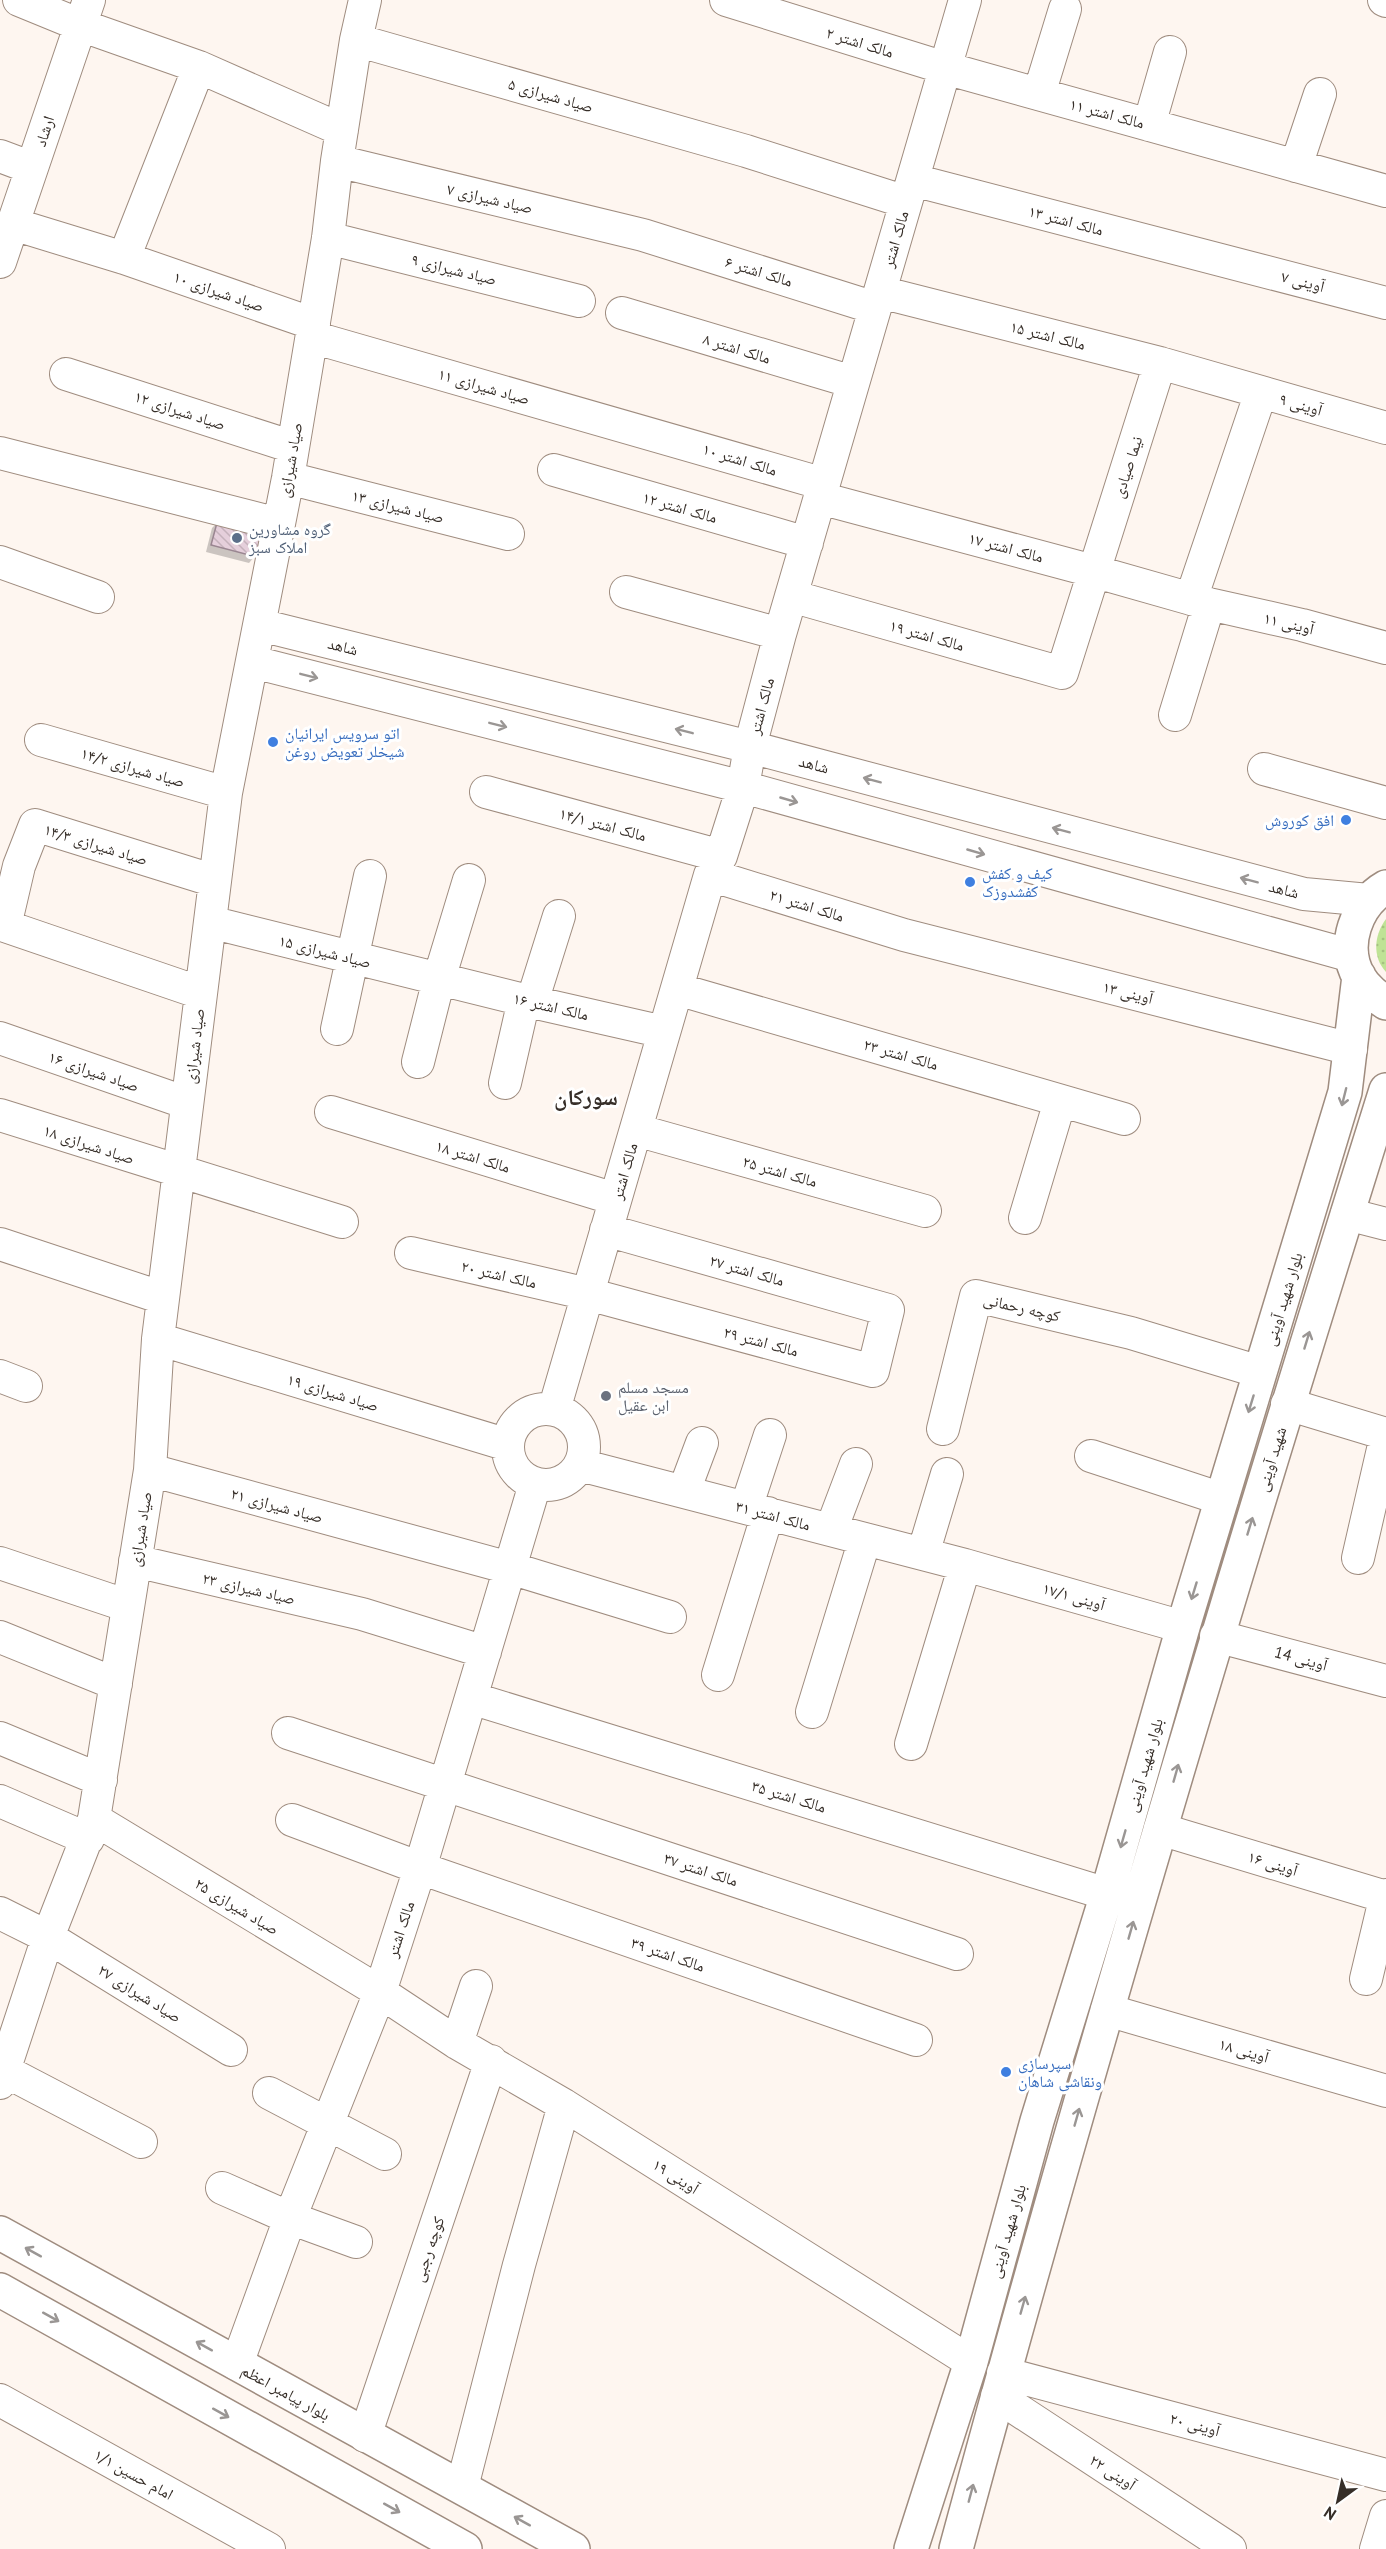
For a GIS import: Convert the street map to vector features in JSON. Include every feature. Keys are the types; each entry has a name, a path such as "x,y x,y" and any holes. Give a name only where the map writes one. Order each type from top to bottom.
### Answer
{"main road":[{"name":"بلوار شهید آوینی","path":"911,2549 971,2362 1038,2121 1107,1894 1183,1627 1345,1092 1351,1049 1355,966 1354,926 1377,894"},
{"path":"1355,966 1371,992 1386,1003"},
{"name":"شهید آوینی","path":"1160,1829 1216,1636 1386,1090"},
{"path":"956,2549 1000,2385 1160,1829"},
{"name":"بلوار پیامبر اعظم","path":"0,2233 573,2549"},
{"path":"0,2290 465,2549"}],"street":[{"path":"19,0 84,12 199,67 342,130"},
{"name":"مالک اشتر ۲","path":"726,0 777,8 945,68"},
{"name":"مالک اشتر","path":"554,1410 677,989 715,865 743,787 750,747 780,634 965,0"},
{"name":"صیاد شیرازی","path":"2,2077 48,1937 91,1829 100,1780 150,1470 158,1339 226,793 288,478 328,238 337,161 363,1"},
{"path":"1039,94 1065,9"},
{"name":"ارشاد","path":"0,259 84,12"},
{"name":"صیاد شیرازی ۵","path":"356,40 746,151 909,191"},
{"path":"1149,125 1170,52"},
{"path":"124,258 199,67"},
{"name":"مالک اشتر ۱۱","path":"945,68 1283,162 1384,183"},
{"path":"1283,162 1320,94"},
{"path":"0,156 32,168"},
{"name":"صیاد شیرازی ۷","path":"337,161 643,235"},
{"name":"مالک اشتر ۱۳","path":"909,191 1219,260"},
{"name":"صیاد شیرازی ۱۰","path":"13,224 124,258 313,330"},
{"name":"مالک اشتر ۶","path":"643,235 878,300"},
{"name":"صیاد شیرازی ۹","path":"328,238 579,301"},
{"name":"۷ آوینی","path":"1219,260 1386,303"},
{"name":"مالک اشتر ۱۵","path":"878,300 1161,363 1215,380"},
{"name":"مالک اشتر ۸","path":"622,313 853,382"},
{"name":"صیاد شیرازی ۱۱","path":"313,330 657,434"},
{"name":"نیما صیادی","path":"1062,673 1161,363"},
{"name":"صیاد شیرازی ۱۲","path":"66,374 293,447"},
{"name":"۹ آوینی","path":"1215,380 1386,428"},
{"path":"1175,715 1200,602 1261,392"},
{"name":"مالک اشتر ۱۰","path":"657,434 822,491"},
{"path":"0,453 278,524"},
{"name":"مالک اشتر ۱۲","path":"554,470 807,543"},
{"name":"صیاد شیرازی ۱۳","path":"288,478 508,534"},
{"name":"مالک اشتر ۱۷","path":"822,491 1200,602"},
{"path":"0,561 98,597"},
{"path":"626,592 780,634"},
{"name":"مالک اشتر ۱۹","path":"791,597 1062,673"},
{"name":"۱۱ آوینی","path":"1200,602 1302,625 1386,648"},
{"name":"شاهد","path":"260,625 750,747 1305,894 1377,894"},
{"path":"253,662 743,787 1355,966"},
{"name":"صیاد شیرازی ۱۴/۲","path":"40,740 226,793"},
{"path":"1264,769 1386,803"},
{"name":"مالک اشتر ۱۴/۱","path":"486,792 715,865"},
{"name":"صیاد شیرازی ۱۴/۳","path":"201,993 5,926 10,862 35,825 215,881"},
{"name":"مالک اشتر ۲۱","path":"715,865 904,935"},
{"path":"337,1029 370,876"},
{"path":"418,1062 439,979 469,880"},
{"path":"505,1083 528,1001 559,916"},
{"name":"صیاد شیرازی ۱۵","path":"210,922 439,979"},
{"name":"آوینی ۱۳","path":"904,935 1351,1049"},
{"name":"مالک اشتر ۱۶","path":"439,979 664,1032"},
{"name":"مالک اشتر ۲۳","path":"677,989 1124,1119"},
{"name":"صیاد شیرازی ۱۶","path":"0,1038 187,1103"},
{"path":"1025,1218 1060,1101"},
{"name":"مالک اشتر ۱۸","path":"331,1112 615,1199"},
{"name":"صیاد شیرازی ۱۸","path":"0,1115 178,1173 342,1222"},
{"name":"مالک اشتر ۲۵","path":"636,1130 925,1211"},
{"path":"1347,1214 1386,1224"},
{"name":"مالک اشتر ۲۷","path":"606,1230 888,1310"},
{"path":"0,1244 163,1298"},
{"name":"مالک اشتر ۲۰","path":"411,1253 588,1294"},
{"name":"مالک اشتر ۲۹","path":"588,1294 873,1371 888,1310"},
{"name":"کوچه رحمانی","path":"943,1429 976,1296 1131,1333 1260,1372"},
{"name":"صیاد شیرازی ۱۹","path":"158,1339 508,1445"},
{"path":"1287,1404 1386,1435 1358,1558"},
{"path":"541,1409 554,1410 574,1421 580,1431 584,1453 580,1465 566,1480 556,1484 535,1484 515,1469 509,1458 508,1445 511,1432 523,1417 541,1409"},
{"path":"718,1675 757,1510 770,1434"},
{"path":"684,1491 702,1443"},
{"path":"1091,1456 1222,1499"},
{"path":"831,1530 856,1464"},
{"name":"مالک اشتر ۳۱","path":"580,1465 965,1565"},
{"name":"صیاد شیرازی ۲۱","path":"150,1470 510,1568 670,1617"},
{"path":"923,1554 947,1474"},
{"name":"مالک اشتر","path":"237,2364 290,2218 380,1992 446,1784 535,1484"},
{"path":"812,1713 865,1539"},
{"name":"صیاد شیرازی ۲۳","path":"135,1561 362,1614 485,1652"},
{"path":"0,1563 128,1606"},
{"path":"911,1744 965,1565"},
{"name":"آوینی ۱۷/۱","path":"965,1565 1183,1627"},
{"name":"آوینی 14","path":"1216,1636 1386,1681"},
{"path":"0,1637 116,1684"},
{"name":"مالک اشتر ۳۵","path":"471,1698 1107,1894"},
{"name":"مالک اشتر ۳۷","path":"288,1733 957,1954"},
{"path":"0,1738 100,1780"},
{"name":"صیاد شیرازی ۲۵","path":"0,1801 91,1829 380,1992"},
{"name":"مالک اشتر ۳۹","path":"291,1820 420,1868 916,2040"},
{"name":"۱۶ آوینی","path":"1160,1829 1386,1896"},
{"path":"1366,1979 1386,1896"},
{"name":"صیاد شیرازی ۲۷","path":"0,1913 48,1937 231,2050"},
{"path":"0,1932 48,1937"},
{"path":"457,2043 476,1986"},
{"name":"آوینی ۱۹","path":"380,1992 457,2043 564,2105 971,2362"},
{"name":"۱۸ آوینی","path":"1107,2010 1383,2091"},
{"name":"کوچه رجبی","path":"365,2436 490,2061"},
{"path":"2,2077 141,2142"},
{"path":"270,2092 385,2154"},
{"path":"462,2487 519,2265 564,2105"},
{"path":"222,2188 290,2218 356,2242"},
{"name":"آوینی ۲۰","path":"1000,2385 1386,2475"},
{"name":"آوینی ۲۲","path":"1000,2385 1230,2549"},
{"name":"امام حسین ۱/۱","path":"0,2400 269,2549"},
{"path":"1376,2549 1386,2516"}],"green space":[{"path":"1386,919 1386,972 1378,960 1376,946 1379,932"}],"building":[{"name":"گروه مشاورین املاک سبز","path":"218,519 263,531 257,557 211,545"}],"place":[{"name":"گروه مشاورین املاک سبز","path":"237,538"},
{"name":"اتو سرویس ایرانیان شیخلر تعویض روغن","path":"273,742"},
{"name":"افق کوروش","path":"1346,820"},
{"name":"کیف و کفش کفشدوزک","path":"970,882"},
{"name":"مسجد مسلم ابن عقیل","path":"606,1396"},
{"name":"سپرسازی و‌نقاشی شاهان","path":"1006,2072"}],"district":[{"name":"سورکان","path":"586,1097"}]}
